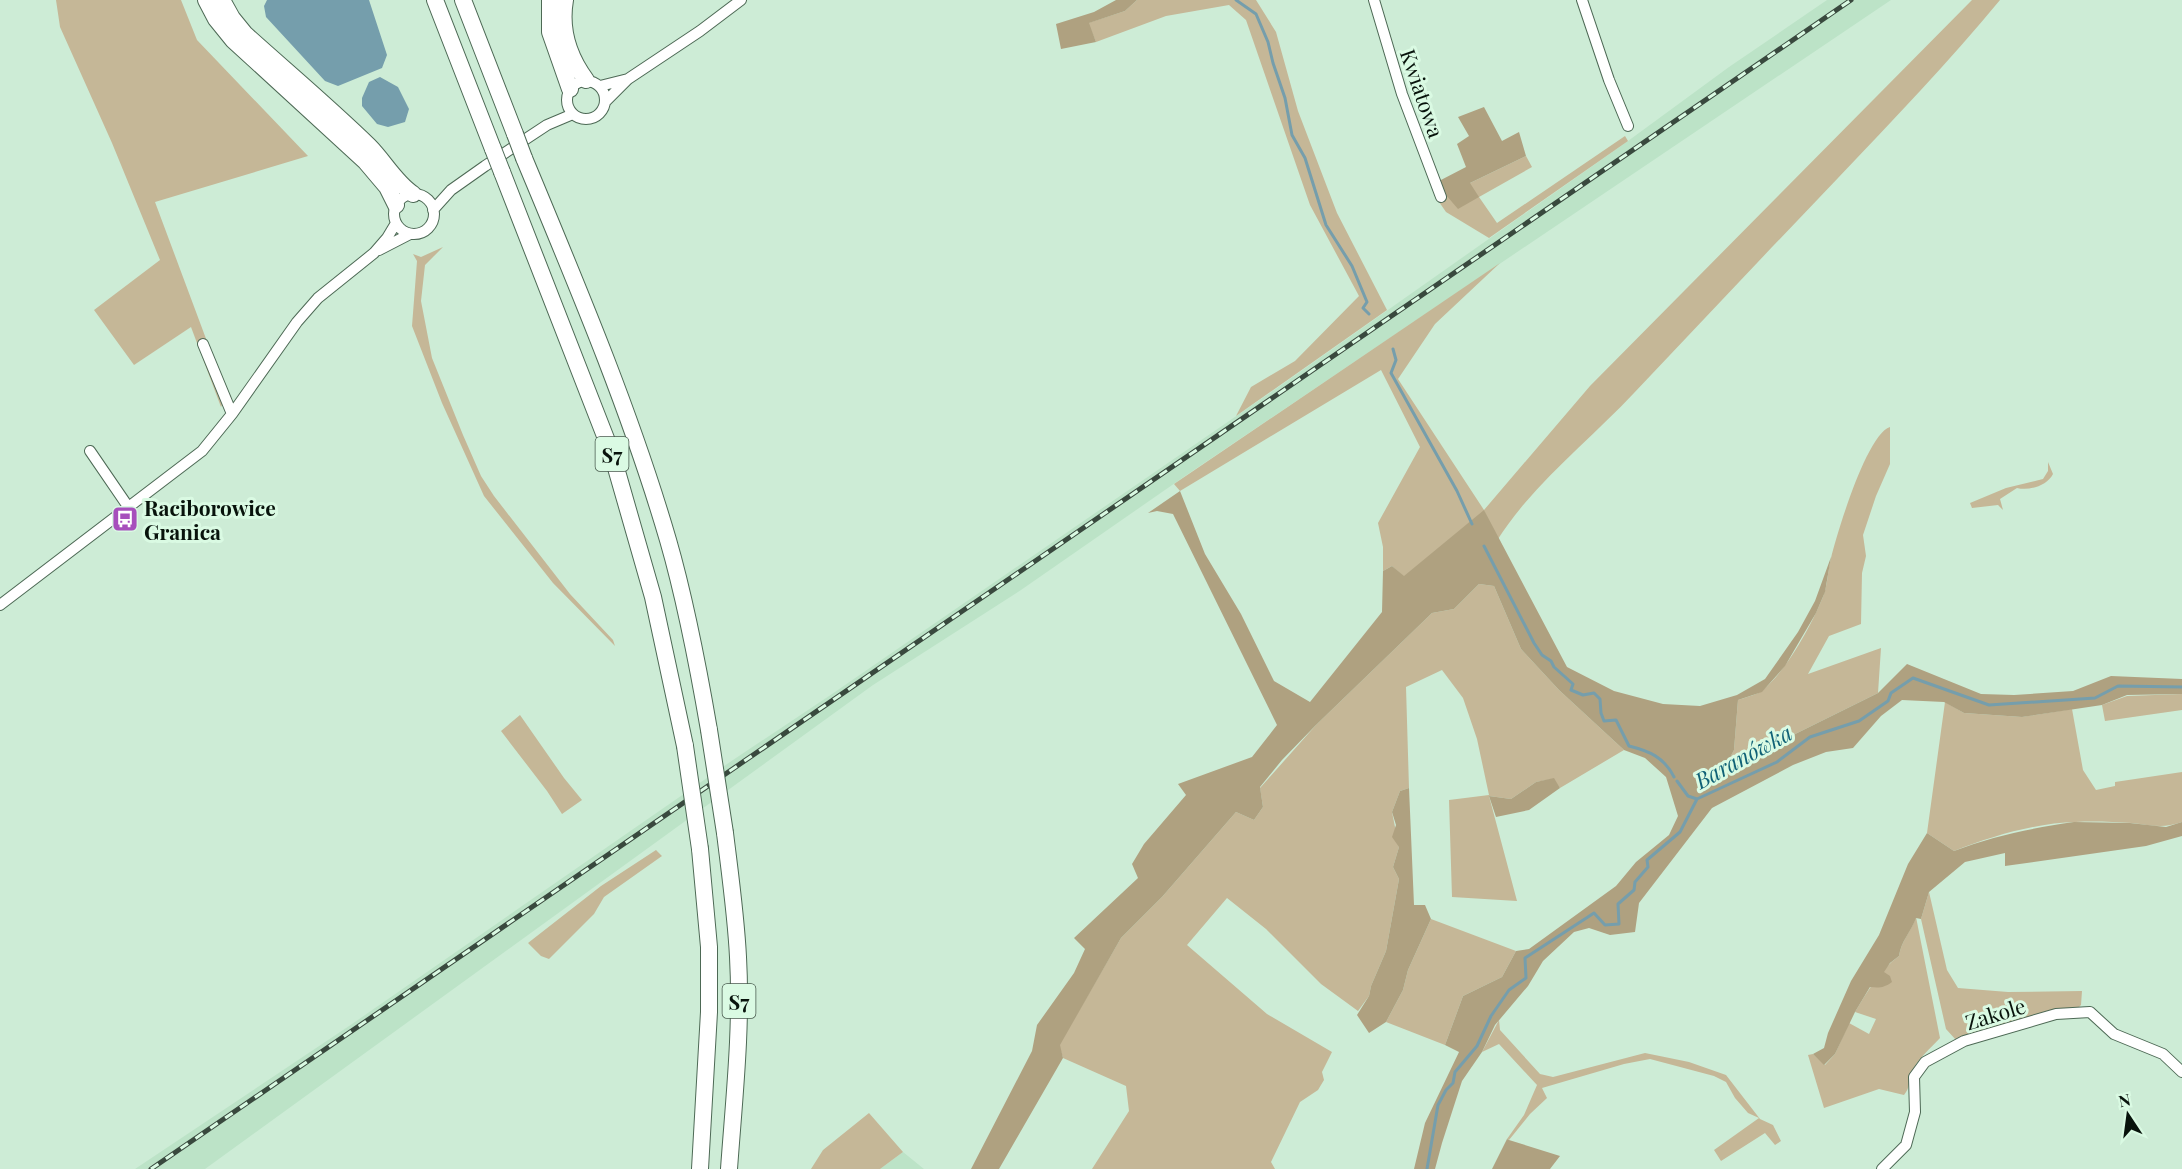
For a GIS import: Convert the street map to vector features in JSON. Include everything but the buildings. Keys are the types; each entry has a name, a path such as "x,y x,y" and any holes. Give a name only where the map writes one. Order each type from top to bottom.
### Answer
{"highway":[{"path":"206,0 216,19 233,40 365,161 387,187 396,205"},
{"path":"222,0 232,18 245,34 364,141 406,188 419,196"},
{"name":"S7","path":"435,0 619,475 653,597 685,746 700,849 709,947 709,1002 700,1169"},
{"name":"S7","path":"462,0 601,350 646,471 681,588 709,730 734,902 739,1018 729,1169"},
{"path":"550,0 550,32 570,89"},
{"path":"565,0 566,40 576,62 593,83"}],"street":[{"path":"628,79 575,84 567,97 570,110 583,119 593,118 602,111 606,102 628,79 699,32 741,0"},
{"name":"Kwiatowa","path":"1374,0 1415,133 1441,197"},
{"path":"1582,0 1609,80 1628,126"},
{"path":"593,83 606,102"},
{"path":"374,253 399,242 410,234 426,230 432,221 434,210 451,190 570,110"},
{"path":"0,605 202,451 232,414 297,322 318,298 374,253 387,238 396,223 396,205 401,199 451,190"},
{"path":"419,196 431,203 434,210"},
{"path":"396,223 400,229 410,234"},
{"path":"203,344 232,414"},
{"path":"90,452 129,508"},
{"name":"Zakole","path":"1882,1169 1906,1145 1915,1112 1914,1077 1925,1062 1964,1041 2056,1014 2090,1012 2114,1034 2163,1054 2182,1072"}],"shaded area":[{"path":"56,0 181,0 197,40 308,156 155,202 227,395 221,407 191,327 134,365 94,310 160,260 112,143 60,27"},
{"path":"1116,0 1137,0 1125,11 1089,23 1096,42 1061,49 1056,24 1094,12"},
{"path":"1137,0 1256,0 1276,32 1298,111 1337,213 1387,310 1236,416 1251,387 1295,361 1359,296 1310,205 1246,20 1229,5 1166,16 1096,42 1088,23 1125,11"},
{"path":"1827,0 1891,0 1188,474 1021,590 873,685 205,1169 135,1169 352,1024 1277,388"},
{"path":"1972,0 2000,0 1941,68 1617,411 1528,499 1498,539 1484,511 1404,577 1392,566 1383,571 1383,547 1378,523 1420,447 1381,370 1180,491 1174,484 1500,263 1435,324 1398,379 1484,510 1590,386"},
{"path":"1484,107 1502,141 1519,132 1526,156 1470,183 1479,197 1458,209 1446,195 1439,181 1466,167 1457,144 1469,136 1458,117"},
{"path":"1625,136 1628,141 1489,238 1446,212 1437,199 1526,156 1532,167 1479,197 1497,223"},
{"path":"443,247 425,265 421,301 432,358 463,435 481,476 494,496 570,594 613,640 615,646 553,583 484,496 442,403 412,326 417,261 413,254 421,257"},
{"path":"1890,427 1890,464 1863,535 1866,556 1862,573 1861,624 1829,636 1808,674 1881,648 1878,693 1759,752 1720,776 1734,750 1738,700 1761,692 1772,681 1806,632 1824,594 1834,545 1854,486 1872,447 1881,434"},
{"path":"2048,462 2053,474 2047,482 2027,489 2017,488 2000,499 2003,510 1998,505 1972,508 1970,503 2006,488 2043,479 2048,471"},
{"path":"1180,491 1205,554 1241,614 1274,681 1310,702 1382,612 1383,571 1392,566 1404,576 1484,510 1567,667 1614,691 1663,704 1700,706 1737,695 1765,679 1798,632 1815,601 1831,557 1825,592 1816,613 1785,666 1762,692 1738,700 1734,750 1721,775 1759,752 1878,693 1907,664 1981,694 2014,695 2073,691 2111,676 2182,679 2182,694 2127,695 2102,705 2022,717 1964,713 1944,702 1902,700 1881,716 1853,748 1826,752 1793,765 1712,808 1639,903 1635,932 1610,935 1589,928 1574,932 1543,961 1528,986 1495,1025 1482,1052 1462,1081 1435,1169 1414,1169 1425,1123 1459,1052 1445,1045 1463,996 1502,977 1516,951 1529,949 1616,886 1636,862 1669,835 1678,816 1666,777 1645,758 1624,750 1559,690 1521,649 1494,586 1479,584 1454,609 1432,613 1316,725 1260,787 1263,807 1254,820 1236,812 1162,897 1121,938 1060,1045 1063,1058 999,1169 971,1169 1032,1051 1037,1025 1074,973 1085,949 1074,938 1138,878 1132,864 1144,844 1186,795 1178,784 1252,757 1277,725 1173,514 1157,511 1148,513"},
{"path":"1479,584 1494,586 1521,649 1559,690 1624,750 1560,788 1553,779 1536,782 1511,799 1489,796 1517,901 1452,897 1449,800 1489,795 1477,739 1463,698 1442,670 1406,687 1409,788 1400,791 1392,812 1399,847 1393,867 1399,879 1386,951 1369,996 1358,1011 1321,984 1266,929 1227,898 1187,945 1267,1014 1332,1052 1322,1072 1324,1080 1318,1090 1300,1102 1271,1162 1275,1169 1092,1169 1129,1111 1126,1086 1063,1058 1059,1045 1121,938 1162,897 1236,812 1254,820 1263,807 1260,788 1316,725 1432,613 1454,609"},
{"path":"2182,694 2182,710 2105,721 2102,705 2127,696"},
{"path":"1945,702 1964,713 2022,717 2072,709 2083,770 2096,790 2115,786 2115,782 2182,772 2182,822 2163,826 2097,822 2045,825 1998,835 1954,851 1927,833"},
{"path":"520,715 582,800 562,814 501,731"},
{"path":"1554,778 1560,788 1529,810 1496,817 1489,796 1511,799 1536,782"},
{"path":"1409,788 1414,905 1425,905 1431,919 1408,970 1403,990 1386,1022 1369,1033 1357,1015 1369,996 1386,951 1399,879 1393,867 1399,847 1392,837 1396,825 1392,812 1400,791"},
{"path":"2074,822 2130,823 2166,827 2182,822 2182,836 2146,846 2005,866 2005,853 1965,862 1929,892 1921,919 1916,918 1899,956 1884,972 1890,976 1892,982 1881,987 1870,987 1835,1054 1824,1065 1813,1054 1824,1048 1828,1033 1851,981 1879,935 1908,864 1927,833 1954,851 2013,833"},
{"path":"656,850 662,856 604,897 594,914 549,959 541,956 528,943 601,886"},
{"path":"1929,892 1947,970 1958,988 2008,992 2082,991 2081,1005 2077,1009 1956,1040 1946,1029 1921,919"},
{"path":"1916,917 1940,1038 1914,1067 1904,1095 1879,1089 1824,1108 1808,1055 1813,1054 1825,1065 1835,1054 1849,1023 1869,1034 1876,1019 1855,1012 1880,975 1899,956"},
{"path":"1431,919 1516,951 1502,977 1463,996 1445,1045 1386,1022 1403,990 1408,970"},
{"path":"1499,1020 1500,1030 1540,1074 1553,1077 1645,1053 1689,1062 1726,1075 1760,1119 1773,1125 1781,1141 1775,1145 1765,1133 1721,1161 1714,1150 1759,1118 1748,1113 1735,1098 1726,1082 1714,1076 1650,1059 1624,1064 1542,1088 1547,1098 1530,1114 1509,1140 1507,1139 1524,1115 1537,1085 1499,1044 1482,1052"},
{"path":"869,1113 903,1152 880,1169 811,1169 823,1150"},
{"path":"1507,1139 1560,1156 1550,1169 1492,1169"},
{"path":"903,1152 924,1169 880,1169"}],"water":[{"path":"267,0 369,0 387,55 382,68 338,86 325,81 266,17 264,6"},
{"path":"380,77 398,87 409,109 405,122 388,127 377,124 362,106 362,98 369,82"}],"waterway":[{"path":"1236,0 1256,14 1268,42 1285,98 1292,135 1305,158 1326,225 1352,266 1367,302 1363,308 1369,314"},
{"path":"1393,349 1396,360 1391,373 1457,491 1472,524"},
{"path":"1484,546 1542,655 1573,684 1571,690 1583,695 1594,693 1600,699 1604,721 1616,720 1629,746 1643,750 1661,760 1674,777"},
{"name":"Baranówka","path":"1427,1169 1438,1105 1446,1090 1453,1083 1455,1072 1477,1046 1491,1016 1509,990 1526,978 1525,958 1594,913 1605,925 1619,924 1618,904 1634,890 1635,882 1648,867 1647,860 1680,832 1697,799 1777,762 1810,737 1859,721 1888,701 1891,693 1913,678 1989,705 2095,698 2118,686 2182,687"},
{"path":"1677,781 1688,796 1697,799"}],"railway":[{"path":"151,1169 1851,0"}],"place":[{"name":"Raciborowice Granica","path":"125,519"}]}
